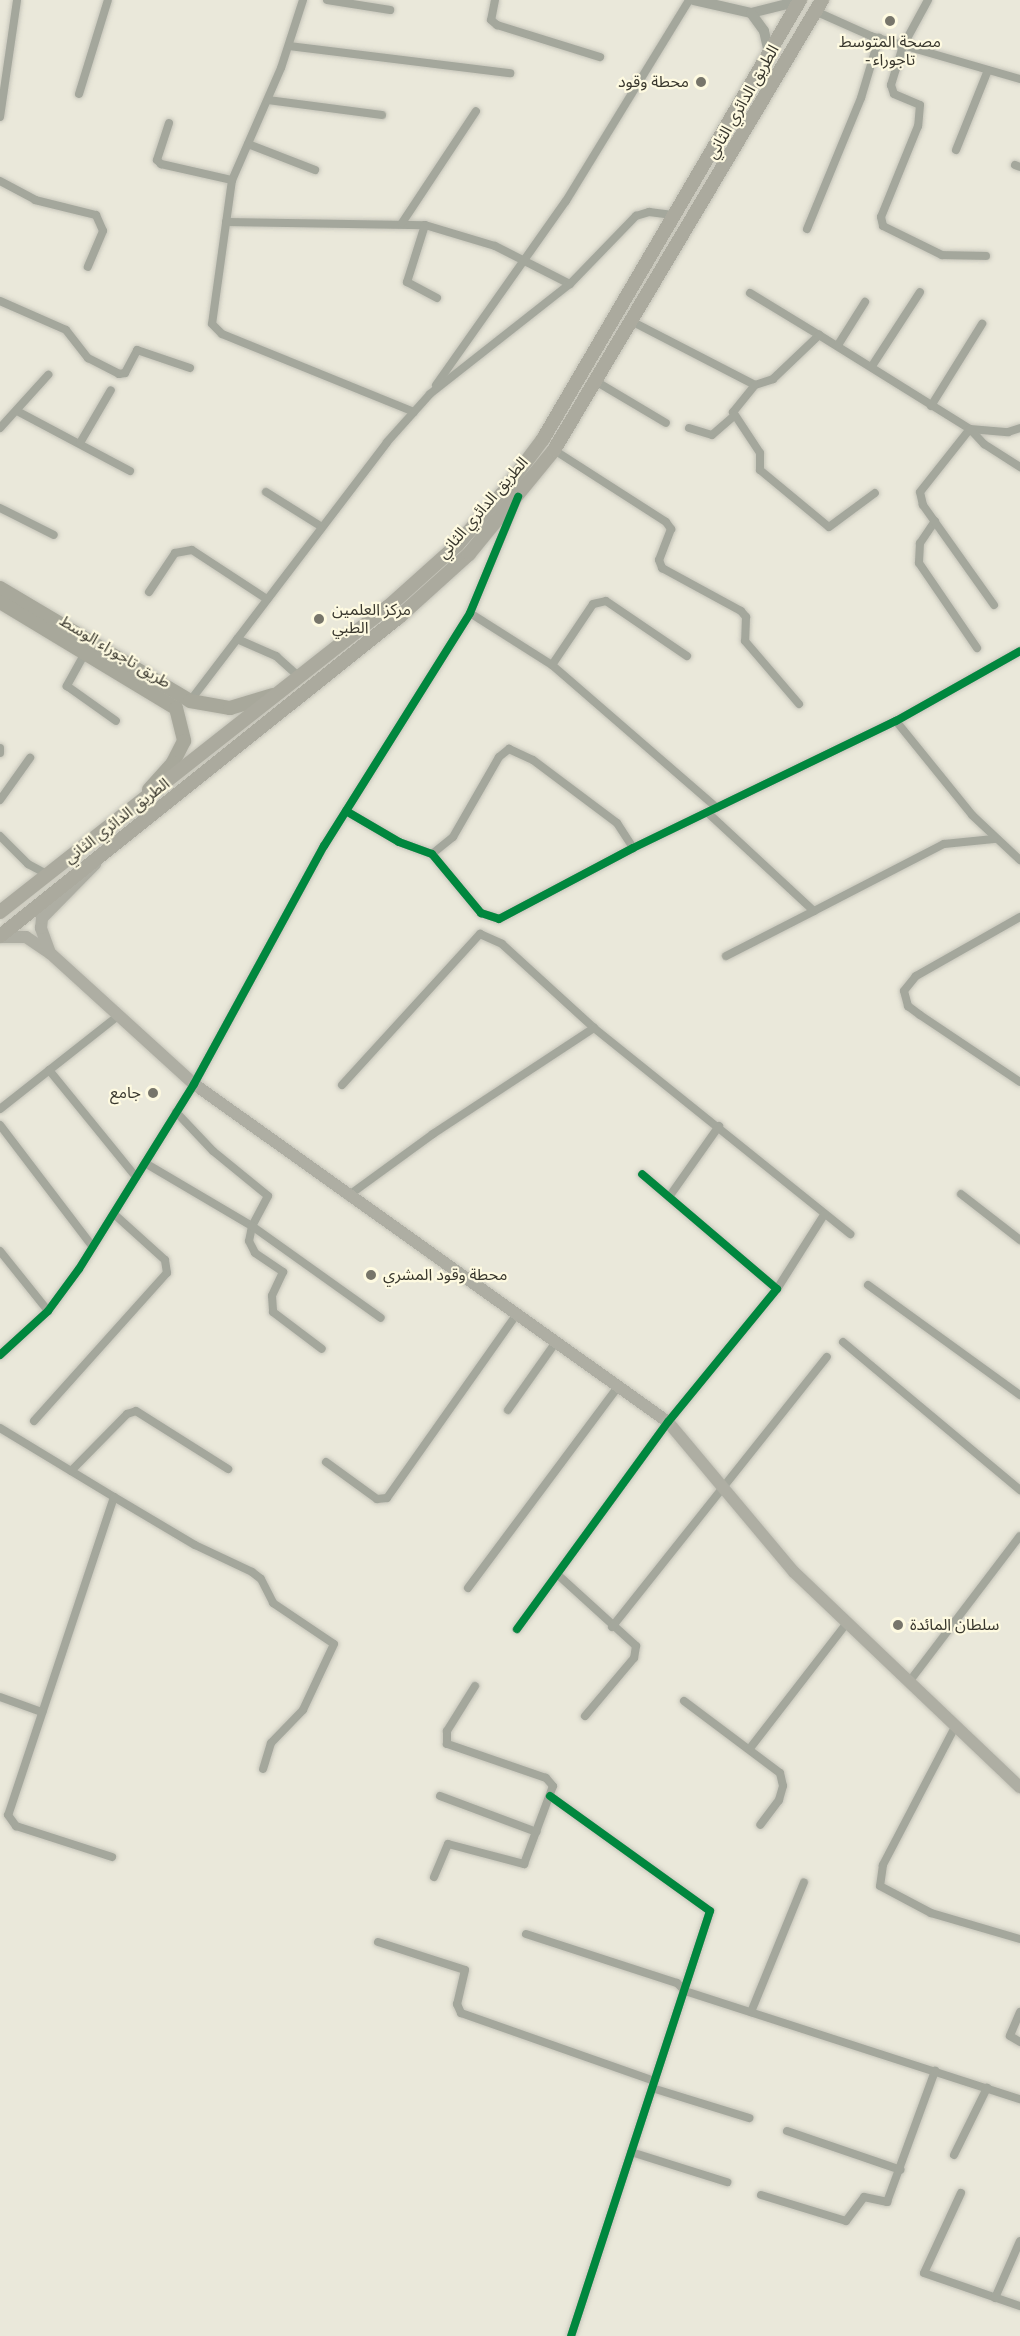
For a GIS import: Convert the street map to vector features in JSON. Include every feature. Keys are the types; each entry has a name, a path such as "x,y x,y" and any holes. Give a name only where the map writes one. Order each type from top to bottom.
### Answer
{"highway":[{"name":"الطريق الدائري الثاني","path":"3,905 136,806 411,587 457,545 502,494 543,439 672,214 800,1"},
{"name":"الطريق الدائري الثاني","path":"0,937 399,617 469,554 518,497 554,450 633,322 818,6"}],"main road":[{"name":"طريق تاجوراء الوسط","path":"0,588 190,701 214,707 244,706 279,693"},
{"name":"طريق تاجوراء الوسط","path":"0,602 176,708 185,734 180,751 136,806"},
{"path":"50,953 41,928 42,918 82,881 100,855"},
{"path":"0,937 26,937 50,953 194,1084 668,1422 794,1572 846,1624 1020,1787"}],"street":[{"path":"0,117 17,0"},
{"path":"80,94 108,0"},
{"path":"303,0 268,100 232,180 212,316 214,329 414,412"},
{"path":"327,0 390,10"},
{"path":"495,0 491,20 497,25 600,57"},
{"path":"190,701 322,527 430,394 525,260 656,59 689,0"},
{"path":"695,0 751,13 800,1"},
{"path":"928,0 903,46 891,90 921,105 918,126 880,210 883,226 942,255 986,256"},
{"path":"818,6 879,38 1020,79"},
{"path":"751,13 764,32 769,53"},
{"path":"807,229 861,98 879,38"},
{"path":"289,45 510,73"},
{"path":"956,150 988,70"},
{"path":"268,100 382,115"},
{"path":"402,223 476,111"},
{"path":"169,123 158,160 161,164 232,180"},
{"path":"248,144 315,170"},
{"path":"0,181 35,200 96,215 104,231 88,267"},
{"path":"430,394 570,284 636,216 649,212 672,214"},
{"path":"226,222 425,225 525,260 570,284"},
{"path":"425,225 407,282 437,298"},
{"path":"872,366 920,292"},
{"path":"750,293 872,366 970,429 984,444 1020,467"},
{"path":"0,301 66,330 88,358 119,374 125,373 137,350 190,368"},
{"path":"838,345 865,302"},
{"path":"633,322 755,385"},
{"path":"931,406 982,324"},
{"path":"689,429 711,435 734,416 736,406 755,385 772,379 819,335"},
{"path":"0,428 48,375"},
{"path":"597,382 666,423"},
{"path":"80,443 111,390"},
{"path":"17,411 130,471"},
{"path":"734,416 760,453 760,470 825,525 833,526 875,493"},
{"path":"970,429 1015,432 1020,428"},
{"path":"970,429 920,492 923,505 994,605"},
{"path":"554,450 666,522 671,529 659,560 662,568 741,611 746,617 745,641 799,704"},
{"path":"266,492 322,527"},
{"path":"0,1355 48,1311 93,1247 194,1084 346,811 470,612 518,497"},
{"path":"0,508 54,535"},
{"path":"935,521 920,543 919,562 977,648"},
{"path":"148,592 175,553 192,550 267,599"},
{"path":"552,665 593,604 606,601 687,656"},
{"path":"470,612 552,665 717,808"},
{"path":"237,639 276,656 299,677"},
{"path":"346,811 399,842 432,854 481,913 499,919 633,848 896,721 1020,651"},
{"path":"85,653 67,686 116,721"},
{"path":"896,721 994,839 1020,861"},
{"path":"0,748 0,753"},
{"path":"432,854 453,837 499,757 509,749 533,760 617,823 633,848"},
{"path":"0,800 30,758"},
{"path":"708,813 814,911"},
{"path":"0,836 28,864 45,873"},
{"path":"726,956 944,844 994,839"},
{"path":"1020,917 916,976 904,991 908,1006 1020,1082"},
{"path":"342,1084 480,934 502,944 594,1028 719,1126 824,1215 850,1234"},
{"path":"0,1108 119,1015"},
{"path":"348,1196 433,1134 594,1028"},
{"path":"49,1070 136,1177"},
{"path":"1009,1075 1020,1070"},
{"path":"176,1112 213,1151 268,1196 252,1226 249,1241 255,1253 283,1272 272,1296 273,1312 322,1349"},
{"path":"0,1125 93,1247"},
{"path":"669,1197 719,1126"},
{"path":"145,1163 252,1226 381,1318"},
{"path":"642,1174 777,1289"},
{"path":"961,1194 1020,1240"},
{"path":"34,1421 167,1273 165,1260 114,1214"},
{"path":"517,1629 668,1422 777,1289 824,1215"},
{"path":"0,1251 48,1311"},
{"path":"868,1285 1020,1395"},
{"path":"326,1462 377,1499 387,1498 516,1315"},
{"path":"507,1410 556,1342"},
{"path":"843,1342 1020,1490"},
{"path":"612,1627 720,1486 827,1357"},
{"path":"468,1588 618,1387"},
{"path":"71,1471 127,1414 136,1411 228,1469"},
{"path":"0,1428 195,1545 252,1572 261,1579 273,1603 334,1644 303,1710 271,1743 263,1769"},
{"path":"112,1857 16,1826 8,1819 114,1497"},
{"path":"909,1682 1020,1536"},
{"path":"557,1574 612,1627 636,1646 637,1652 585,1716"},
{"path":"751,1748 846,1624"},
{"path":"434,1877 447,1844 524,1864 550,1796 550,1780 447,1744 447,1731 475,1686"},
{"path":"0,1697 42,1712"},
{"path":"684,1701 751,1748 782,1778 779,1800 760,1825"},
{"path":"955,1726 878,1875 880,1886 932,1913 1020,1939"},
{"path":"440,1796 537,1832"},
{"path":"550,1796 709,1908 685,1991 571,2336"},
{"path":"751,2012 804,1882"},
{"path":"526,1934 677,1983 685,1991 1020,2099"},
{"path":"378,1942 465,1970 457,2004 461,2013 749,2118"},
{"path":"1020,2012 1011,2036 1020,2042"},
{"path":"761,2195 846,2222 864,2198 883,2202 891,2200 935,2071"},
{"path":"954,2155 987,2088"},
{"path":"787,2131 901,2170"},
{"path":"631,2152 728,2182"},
{"path":"961,2193 924,2273 1020,2306"},
{"path":"995,2298 1020,2241"}],"cycle path":[{"path":"0,1355 48,1311 79,1269 194,1084 324,846 470,613 518,497"},
{"path":"346,811 399,842 432,854 481,913 499,919 633,848 896,721 1020,651"},
{"path":"517,1629 668,1422 777,1289 642,1174"},
{"path":"550,1796 710,1911 571,2336"}],"place":[{"name":"مصحة المتوسط - تاجوراء","path":"890,21"},
{"name":"محطة وقود","path":"701,82"},
{"name":"مركز العلمين الطبي","path":"319,619"},
{"name":"جامع","path":"153,1093"},
{"name":"محطة وقود المشري","path":"371,1275"},
{"name":"سلطان المائدة","path":"898,1625"}]}
